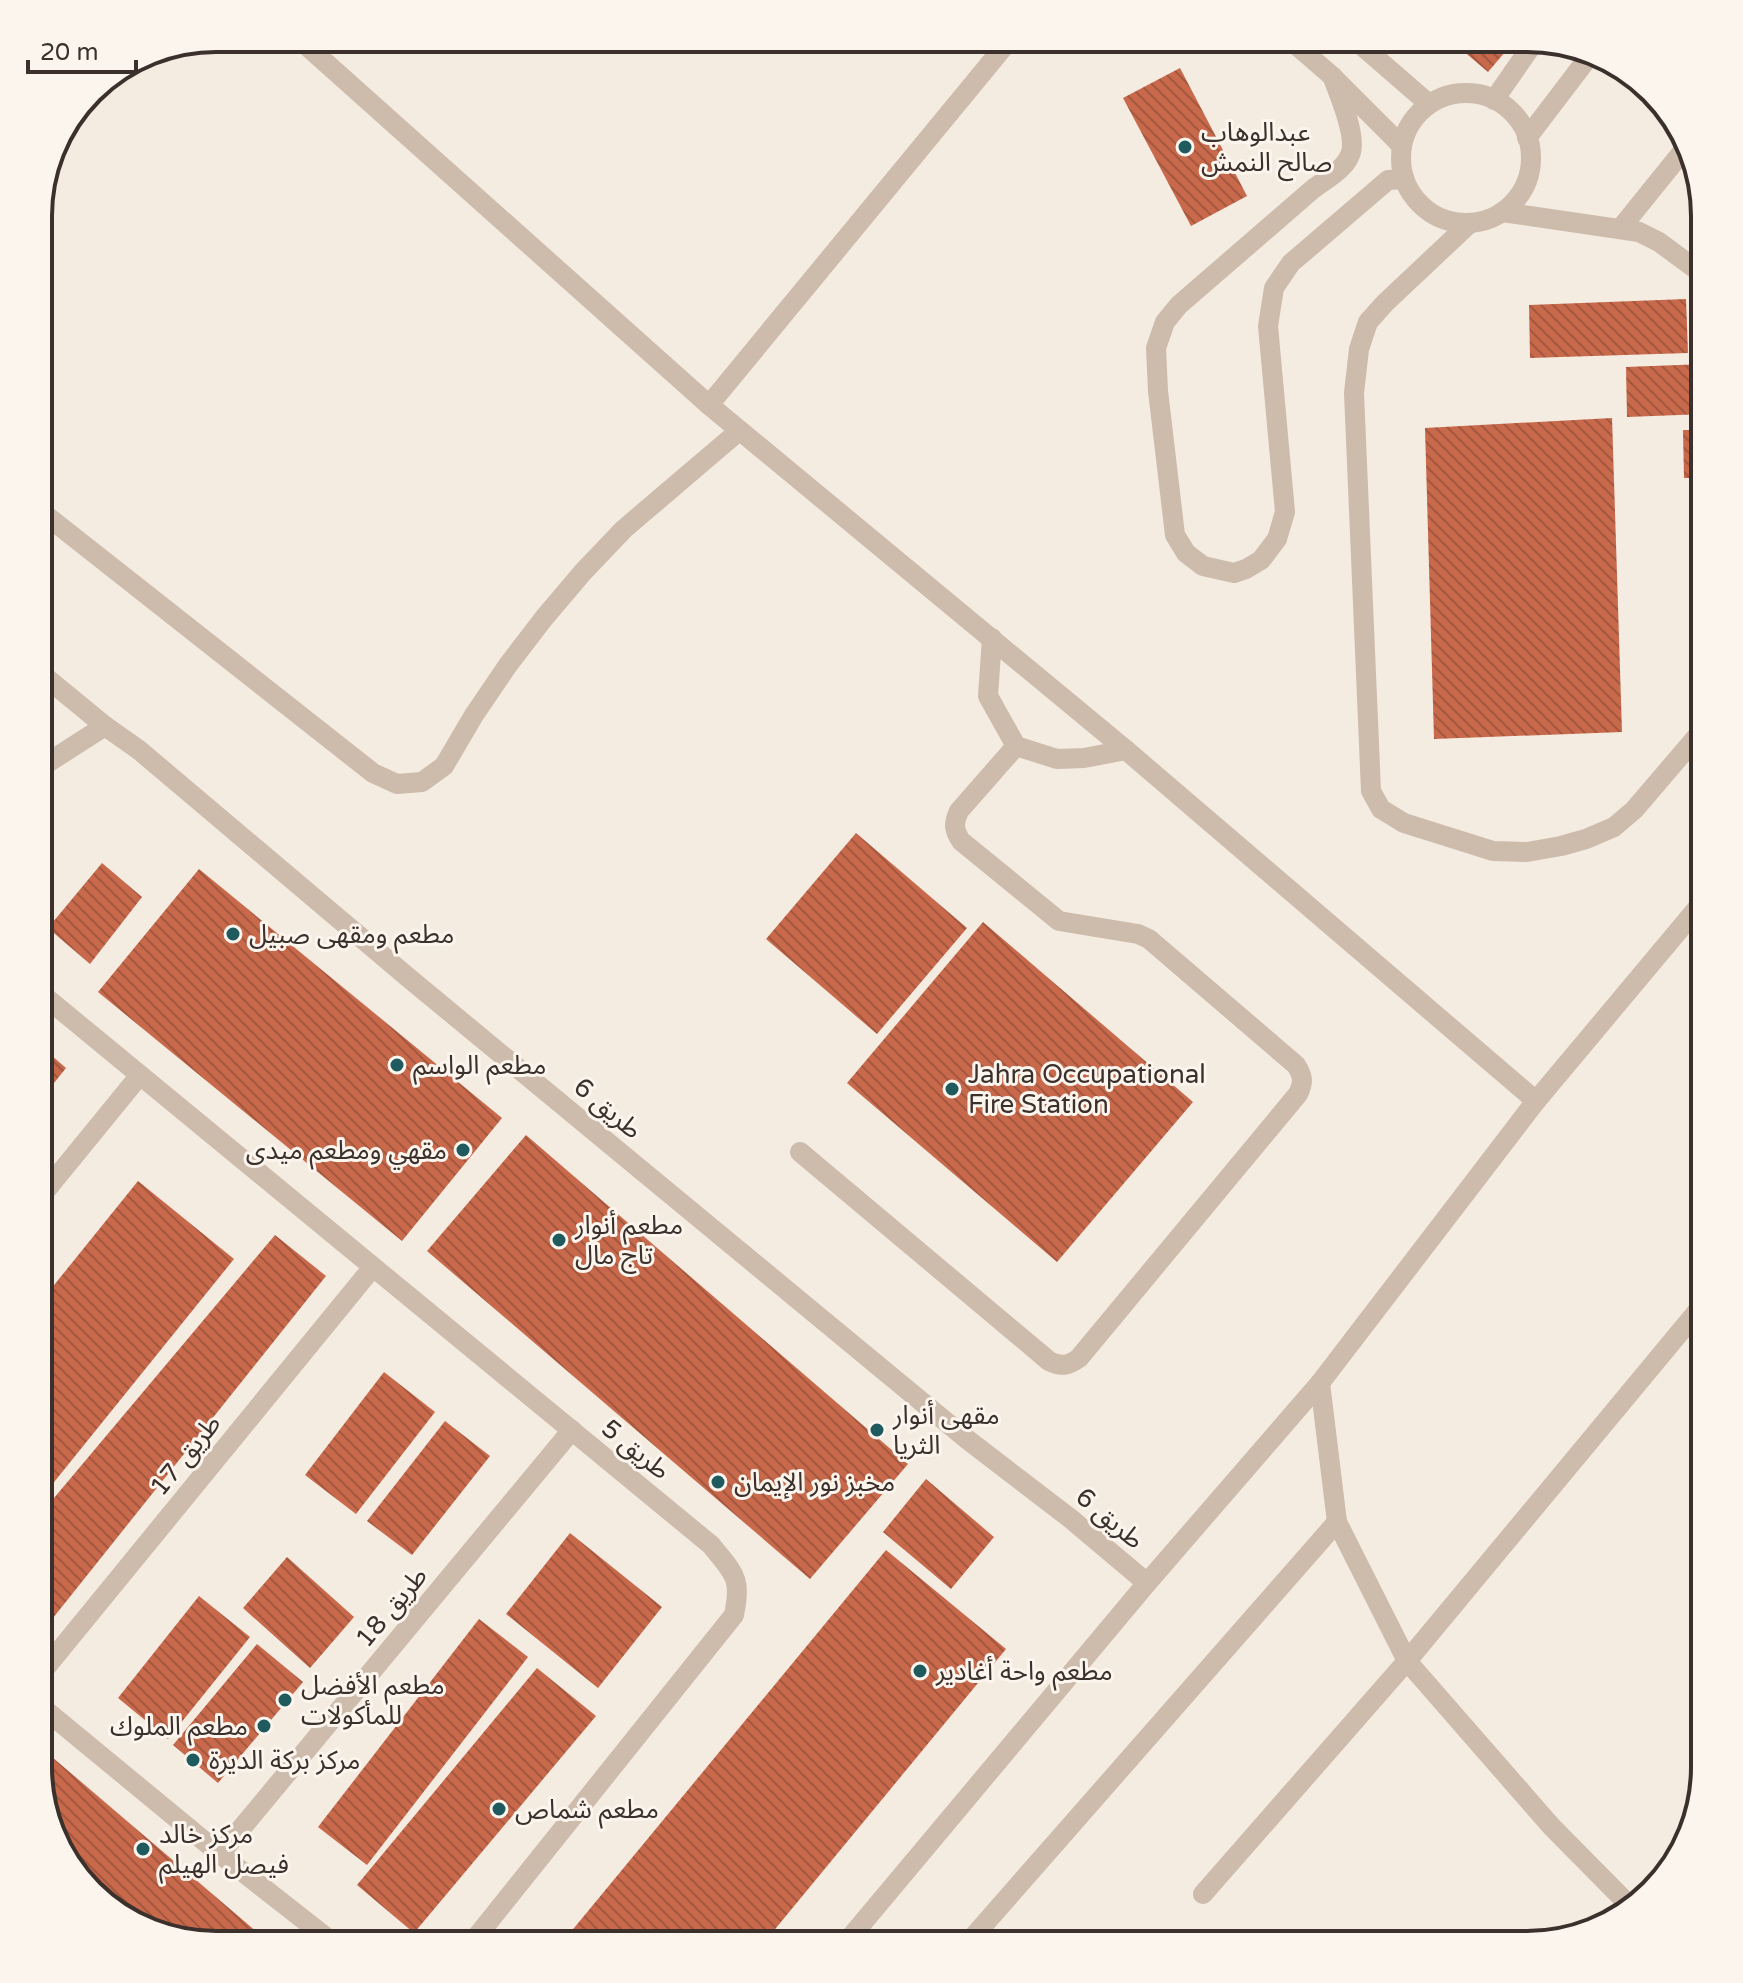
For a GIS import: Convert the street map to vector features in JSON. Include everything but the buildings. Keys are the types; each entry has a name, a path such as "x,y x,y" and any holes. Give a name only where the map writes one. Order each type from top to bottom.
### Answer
{"street":[{"path":"314,52 739,431 1126,750 1536,1101"},
{"path":"709,405 999,52"},
{"path":"1304,52 1402,146"},
{"path":"1369,52 1429,104"},
{"path":"1494,100 1527,52"},
{"path":"1527,138 1584,63"},
{"path":"1332,76 1349,125 1351,155 1335,173 1179,305 1165,322 1156,348 1175,535 1186,553 1203,566 1234,573 1261,560 1277,539 1285,512 1268,326 1274,288 1291,263 1388,180 1404,179"},
{"path":"1473,93 1494,100 1520,122 1527,138 1531,158 1527,179 1517,198 1502,212 1470,223 1448,221 1429,213 1414,198 1404,179 1402,146 1407,129 1429,104 1450,95 1473,93"},
{"path":"1620,229 1680,155"},
{"path":"1502,212 1639,232 1659,242 1691,266"},
{"path":"1470,223 1368,322 1359,349 1354,393 1371,791 1381,809 1404,823 1493,851 1527,852 1586,839 1614,827 1634,810 1691,743"},
{"path":"52,520 373,773 397,784 422,782 444,766 508,665 583,572 624,529 739,431"},
{"path":"992,638 988,696 1016,746 1057,759 1084,758 1126,750"},
{"name":"طريق 6","path":"52,682 139,750 410,979 956,1430 1071,1519 1147,1583"},
{"path":"52,760 105,726"},
{"path":"800,1152 1049,1361 1059,1366 1070,1365 1079,1358 1303,1085 1302,1073 1296,1065 1149,939 1138,934 1059,921 961,841 955,832 954,821 959,811 1016,746"},
{"path":"856,1931 1147,1583 1320,1383 1536,1101 1691,916"},
{"name":"طريق 5","path":"52,1003 711,1545 734,1574 739,1592 734,1615 481,1931"},
{"path":"52,1183 140,1075"},
{"name":"طريق 17","path":"52,1660 373,1267"},
{"path":"1203,1894 1407,1661 1691,1319"},
{"path":"1320,1383 1337,1522 1407,1661 1551,1826 1623,1899"},
{"name":"طريق 18","path":"220,1854 572,1430"},
{"path":"978,1931 1337,1522"},
{"path":"52,1716 318,1931"}],"place":[{"name":"عبدالوهاب صالح النمش","path":"1185,147"},
{"name":"مطعم ومقهى صبيل","path":"233,934"},
{"name":"مطعم الواسم","path":"397,1065"},
{"name":"Jahra Occupational Fire Station","path":"952,1089"},
{"name":"مقهي ومطعم ميدى","path":"463,1150"},
{"name":"مطعم أنوار تاج مال","path":"559,1240"},
{"name":"مقهى أنوار الثريا","path":"877,1430"},
{"name":"مخبز نور الإيمان","path":"718,1482"},
{"name":"مطعم واحة أغادير","path":"920,1671"},
{"name":"مطعم الأفضل للمأكولات","path":"285,1700"},
{"name":"مطعم الملوك","path":"264,1726"},
{"name":"مركز بركة الديرة","path":"193,1760"},
{"name":"مطعم شماص","path":"499,1809"},
{"name":"مركز خالد فيصل الهيلم","path":"143,1849"}]}
